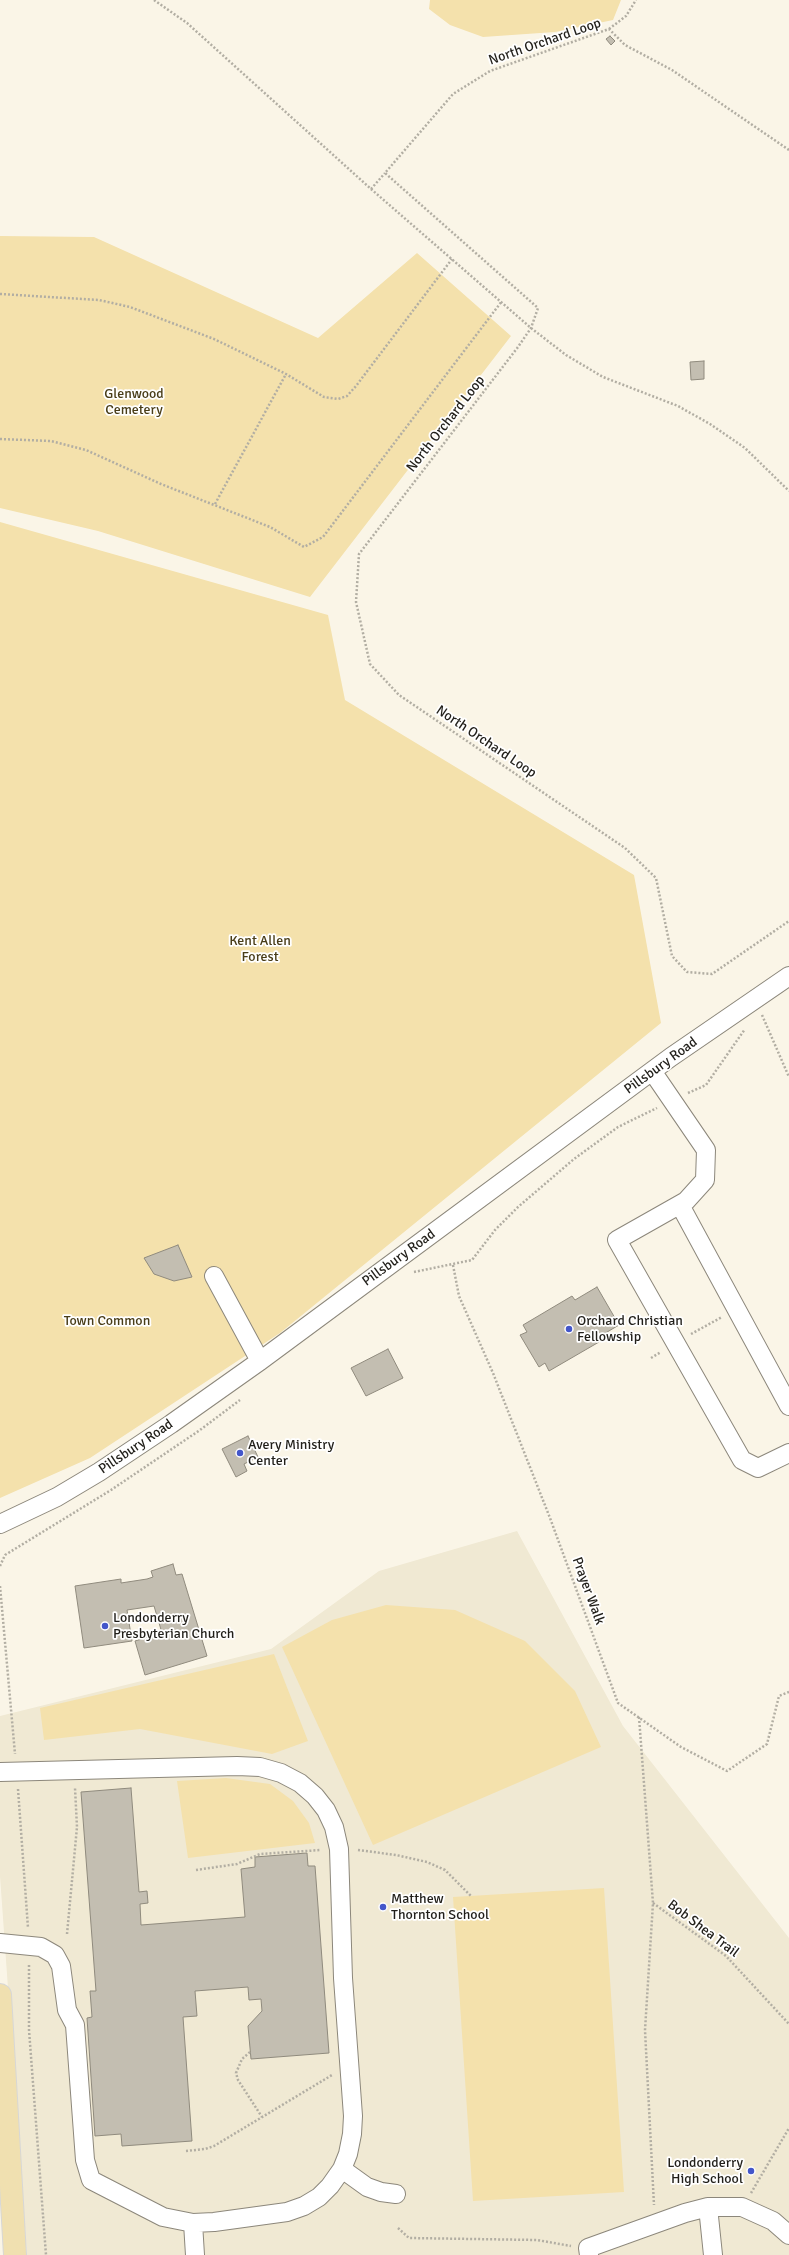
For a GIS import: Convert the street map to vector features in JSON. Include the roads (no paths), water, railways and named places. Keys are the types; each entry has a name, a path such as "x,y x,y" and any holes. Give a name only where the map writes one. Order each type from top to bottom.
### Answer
{"main road":[{"path":"0,1995 4,2155 15,2255"}],"street":[{"name":"Pillsbury Road","path":"0,1524 57,1497 99,1472 260,1361 652,1071 757,1009 789,976"},
{"path":"652,1071 706,1150 705,1180 686,1201 617,1240 742,1460 758,1468 789,1453"},
{"path":"680,1205 789,1406"},
{"path":"214,1276 260,1361"},
{"path":"0,1772 237,1766 260,1768 281,1773 300,1783 326,1810 334,1827 339,1849 343,1978 353,2116 352,2134 342,2169 322,2194 304,2206 287,2212 214,2222 193,2223 163,2217 91,2180 85,2160 75,2025 67,2010 61,1966 55,1955 41,1947 0,1943"},
{"path":"342,2169 367,2187 381,2192 396,2194"},
{"path":"589,2252 655,2224 708,2208 742,2207 773,2221 789,2235"},
{"path":"708,2208 713,2255"},
{"path":"193,2223 195,2255"}],"place":[{"name":"Orchard Christian Fellowship","path":"569,1329"},
{"name":"Avery Ministry Center","path":"240,1453"},
{"name":"Londonderry Presbyterian Church","path":"105,1626"},
{"name":"Matthew Thornton School","path":"383,1907"},
{"name":"Londonderry High School","path":"751,2171"}],"park label":[{"name":"Glenwood Cemetery","path":"134,402"},
{"name":"Kent Allen Forest","path":"260,950"},
{"name":"Town Common","path":"107,1321"}]}
